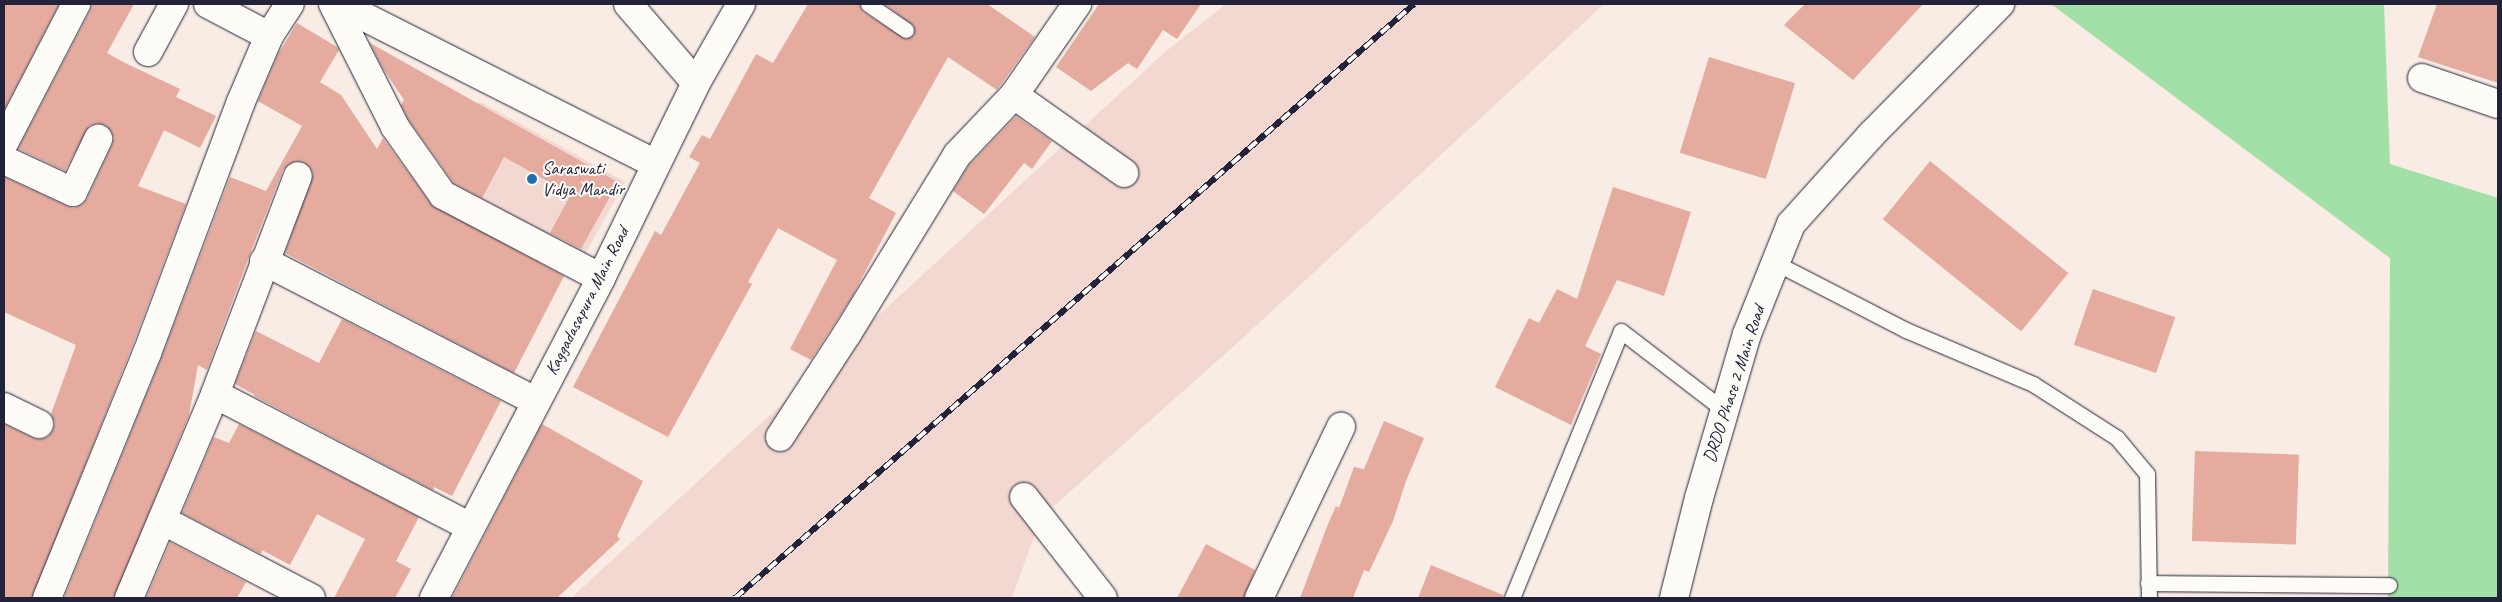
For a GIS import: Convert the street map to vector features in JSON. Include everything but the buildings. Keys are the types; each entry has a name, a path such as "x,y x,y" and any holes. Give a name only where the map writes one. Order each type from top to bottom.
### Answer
{"street":[{"path":"4,143 76,4"},
{"path":"148,52 174,4"},
{"path":"208,4 269,36"},
{"path":"47,598 147,353 240,104 269,36 290,4"},
{"path":"333,4 396,127 443,196 601,278"},
{"path":"340,4 656,164"},
{"path":"628,4 696,83"},
{"name":"Kaggadasapura Main Road","path":"434,598 535,401 601,278 696,83 741,4"},
{"path":"780,437 847,334 957,155 1014,95 1077,4"},
{"name":"DRDO Phase 2 Main Road","path":"1674,598 1699,498 1747,334 1791,224 1871,135 1996,7"},
{"path":"2422,78 2498,104"},
{"path":"1014,95 1124,173"},
{"path":"4,160 73,192 98,139"},
{"path":"130,598 215,394 264,261 298,176"},
{"path":"264,261 535,401"},
{"path":"215,394 471,527"},
{"path":"4,407 39,424"},
{"path":"1259,598 1341,427"},
{"path":"1024,497 1103,598"},
{"path":"162,520 311,598"}],"lane":[{"path":"868,4 906,30"},
{"path":"1776,263 1906,330 2033,384 2117,438 2147,474 2149,598"},
{"path":"1512,598 1621,331 1724,410"},
{"path":"2148,583 2389,585"}],"shaded area":[{"path":"1226,4 1604,4 1244,337 1055,505 1042,514 1012,598 571,598 1165,52"},
{"name":"Saraswati Vidya Mandir","path":"479,101 625,182 583,257 437,176"}],"green space":[{"path":"2051,4 2384,4 2390,164 2498,198 2498,598 2388,598 2390,258"}],"railway":[{"path":"735,598 1414,4"}],"place":[{"name":"Saraswati Vidya Mandir","path":"532,179"}]}
